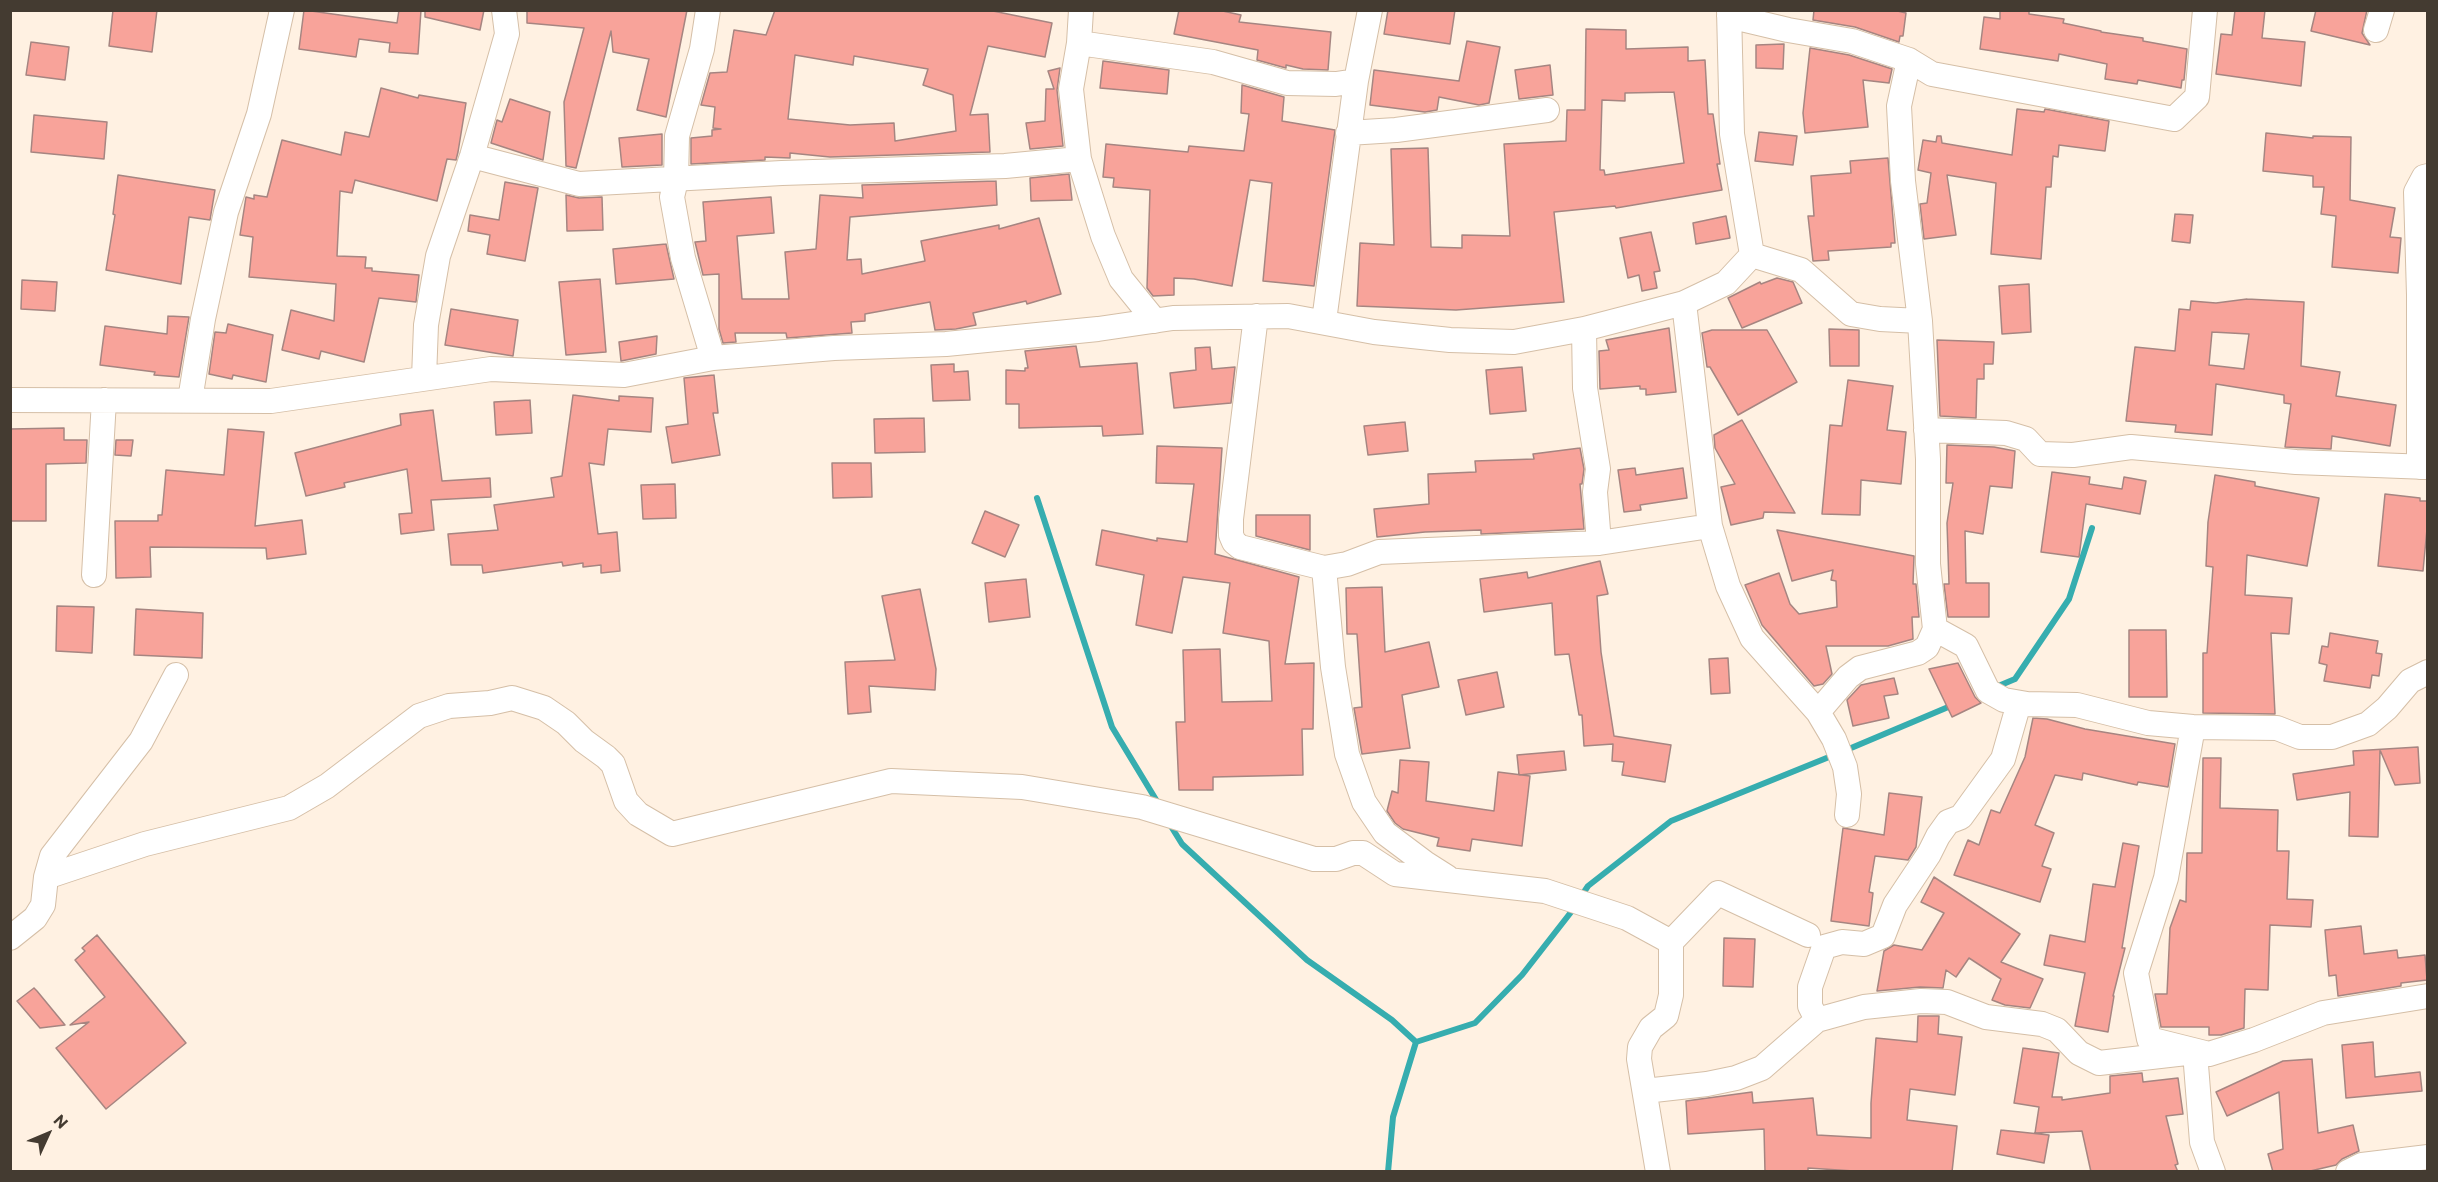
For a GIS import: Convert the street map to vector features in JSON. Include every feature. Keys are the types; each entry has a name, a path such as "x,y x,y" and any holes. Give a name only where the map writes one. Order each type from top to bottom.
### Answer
{"street":[{"path":"190,400 203,320 226,212 259,114 282,10"},
{"path":"424,378 426,325 438,255 472,156 507,34 504,10"},
{"path":"708,10 702,49 677,136 676,180 672,197 683,258 713,358"},
{"path":"1081,10 1079,43 1071,89 1079,159 1103,236 1121,279 1155,321"},
{"path":"1323,321 1343,188 1348,133 1370,10"},
{"path":"1752,255 1732,134 1729,13 1788,30 1852,41 1909,60 1932,74 2174,119 2198,97 2205,10"},
{"path":"1079,43 1213,62 1287,83 1336,84 1356,81"},
{"path":"1818,712 1848,677 1860,668 1918,653 1927,647 1935,629 1928,564 1926,429 1920,321 1903,181 1899,106 1909,60"},
{"path":"1348,133 1396,130 1546,110"},
{"path":"472,156 579,184 782,173 1005,166 1079,159"},
{"path":"1926,429 2006,433 2026,439 2040,454 2073,454 2131,447 2296,462 2423,467 2416,192 2424,177 2427,177"},
{"path":"1752,255 1801,270 1851,314 1880,319 1920,321"},
{"path":"10,400 271,401 491,369 624,375 713,358 834,348 946,344 1173,318 1287,316 1374,332 1450,340 1514,342 1584,329 1684,303 1726,283 1752,255"},
{"path":"1684,303 1710,525 1728,586 1752,638 1818,712 1834,739 1845,767 1849,794 1846,815"},
{"path":"1256,316 1231,535 1240,547 1324,568 1347,564 1379,552 1599,543 1710,525"},
{"path":"1584,329 1585,388 1599,469 1595,492 1599,543"},
{"path":"94,575 104,400"},
{"path":"1324,568 1333,667 1347,754 1364,801 1385,833 1425,863 1456,882"},
{"path":"1935,629 1966,646 1988,691 2004,700 2019,703 2077,705 2148,723 2193,727 2277,728 2300,737 2332,737 2368,724 2387,708 2410,681 2427,672"},
{"path":"10,938 35,918 43,905 45,878 52,856 141,741 176,675"},
{"path":"45,878 145,843 289,808 327,786 418,716 449,706 490,703 512,698 544,708 566,723 613,764 626,801 638,814 672,834 891,781 1022,787 1142,807 1314,859 1336,859 1363,852 1395,874 1545,891 1627,918 1671,942"},
{"path":"1817,1020 1810,1006 1810,987 1824,947 1842,942 1864,944 1883,936 1895,905 1929,854 1938,836 1948,822 1960,818 2004,759 2019,703"},
{"path":"2193,727 2166,878 2136,973 2149,1039 2209,1054 2254,1040 2323,1013 2427,996"},
{"path":"1658,1172 1639,1059 1640,1047 1651,1028 1666,1016 1671,995 1671,942 1718,893 1808,936"},
{"path":"1645,1091 1707,1084 1736,1078 1762,1068 1817,1020 1864,1007 1921,1001 1947,1002 1986,1017 2042,1024 2057,1030 2079,1053 2099,1063 2195,1052"},
{"path":"2195,1052 2202,1142 2213,1172"},
{"path":"2348,1172 2362,1165 2427,1157"}],"building":[{"path":"113,10 157,10 152,52 109,46"},
{"path":"304,10 397,23 399,10 421,10 418,54 389,52 390,43 359,39 356,57 299,49"},
{"path":"425,10 484,10 480,30 425,17"},
{"path":"527,10 687,10 666,117 637,110 649,59 613,52 611,31 576,168 566,166 564,102 584,28 527,23"},
{"path":"775,10 988,10 1052,23 1045,57 988,46 970,115 988,114 990,152 830,157 790,153 790,158 765,157 765,160 691,164 691,138 712,136 712,130 721,129 713,128 715,107 701,105 710,73 727,72 734,30 766,35","holes":["795,55 853,65 854,56 928,69 923,85 953,95 956,131 895,141 894,123 850,125 788,119"]},
{"path":"1179,10 1218,10 1241,15 1239,22 1331,32 1328,70 1303,69 1286,65 1286,68 1257,60 1258,50 1174,34"},
{"path":"1388,10 1455,10 1450,44 1384,34"},
{"path":"1814,10 1893,10 1906,13 1903,36 1900,36 1899,42 1855,27 1813,20"},
{"path":"2000,10 2029,10 2029,14 2064,19 2063,23 2187,49 2181,88 2138,80 2137,84 2105,79 2107,64 2059,54 2058,61 1980,49 1984,17 2000,19"},
{"path":"2235,10 2265,10 2262,38 2305,42 2301,86 2216,74 2221,34 2232,35"},
{"path":"2316,10 2367,10 2362,33 2370,45 2311,31"},
{"path":"1586,29 1626,30 1626,49 1688,47 1688,61 1705,60 1708,114 1713,114 1720,164 1717,164 1722,190 1616,208 1615,206 1554,212 1564,302 1456,310 1357,306 1360,243 1394,245 1391,149 1428,148 1431,247 1462,248 1462,235 1510,236 1504,144 1566,141 1567,110 1585,110","holes":["1674,92 1684,163 1605,175 1604,170 1600,170 1602,100 1625,101 1625,93"]},
{"path":"1467,41 1500,47 1489,103 1479,105 1439,97 1437,110 1425,112 1370,105 1374,70 1459,81"},
{"path":"31,42 69,47 65,80 26,75"},
{"path":"1784,44 1783,69 1756,68 1756,45"},
{"path":"1810,48 1849,55 1892,69 1889,83 1863,80 1868,127 1805,133 1803,113"},
{"path":"1103,61 1169,70 1167,94 1100,88"},
{"path":"1550,65 1553,95 1519,99 1515,70"},
{"path":"1060,68 1057,90 1063,146 1030,149 1026,123 1045,121 1046,89 1054,89 1048,71"},
{"path":"1242,85 1284,97 1282,121 1335,130 1314,286 1263,281 1272,183 1250,180 1232,286 1174,278 1174,295 1153,296 1147,288 1150,190 1113,187 1114,178 1103,177 1106,144 1188,152 1189,146 1244,151 1249,114 1241,113"},
{"path":"381,88 418,98 419,95 466,103 456,160 447,159 437,201 355,180 352,193 340,191 337,256 366,257 365,268 372,268 372,271 419,275 416,302 379,298 364,362 321,351 319,359 282,350 291,310 334,321 336,284 249,277 253,237 240,235 246,197 254,199 254,195 267,197 282,140 341,155 345,132 369,137"},
{"path":"510,99 550,112 543,160 491,143 497,120 502,122"},
{"path":"2017,109 2044,112 2045,109 2109,121 2105,151 2059,145 2058,157 2053,156 2051,187 2046,187 2041,259 1991,254 1996,183 1947,175 1956,235 1924,239 1920,204 1927,203 1931,173 1918,170 1923,140 1936,142 1937,136 1941,136 1942,143 2012,155"},
{"path":"34,115 107,122 104,159 31,152"},
{"path":"1759,132 1797,136 1793,165 1755,161"},
{"path":"2266,133 2313,138 2313,136 2351,137 2350,200 2395,208 2390,237 2401,238 2398,273 2332,267 2336,216 2321,214 2324,187 2313,187 2313,176 2263,171"},
{"path":"662,134 662,165 622,167 619,138"},
{"path":"1888,158 1895,243 1891,243 1891,247 1828,251 1829,260 1813,261 1808,216 1814,216 1811,176 1851,173 1850,161"},
{"path":"1069,174 1072,200 1031,201 1030,178"},
{"path":"118,175 215,190 210,220 189,217 181,284 106,270 115,215 113,214"},
{"path":"996,181 997,205 850,217 847,260 861,259 862,274 925,261 921,241 999,225 999,229 1039,218 1061,294 1027,304 1026,301 973,313 976,325 956,329 935,330 930,302 865,314 865,321 851,322 852,333 787,338 786,333 735,333 736,342 723,343 719,329 719,274 703,275 695,242 706,241 703,202 771,197 774,233 737,236 742,299 789,299 785,252 816,249 820,195 863,198 862,185"},
{"path":"505,182 538,188 525,261 487,254 490,235 468,231 470,215 499,220"},
{"path":"566,195 579,198 602,197 603,230 567,231"},
{"path":"2175,214 2193,215 2190,243 2172,241"},
{"path":"1726,216 1730,238 1696,244 1693,223"},
{"path":"1651,232 1660,271 1654,272 1657,288 1642,291 1639,275 1628,278 1620,238"},
{"path":"666,244 674,279 616,284 613,249"},
{"path":"1777,278 1793,282 1802,303 1742,328 1728,298 1760,282 1761,284"},
{"path":"600,279 606,352 566,355 559,282"},
{"path":"22,280 57,282 55,311 21,309"},
{"path":"2029,284 2031,332 2002,334 1999,286"},
{"path":"2247,299 2304,302 2301,366 2340,372 2336,396 2396,405 2390,446 2332,436 2331,449 2285,447 2291,404 2284,403 2284,395 2216,384 2212,435 2175,432 2176,425 2126,421 2135,347 2175,351 2179,309 2190,310 2191,301 2216,303","holes":["2212,332 2249,334 2244,369 2209,365"]},
{"path":"451,309 518,320 513,356 445,345"},
{"path":"168,316 189,317 179,377 100,365 105,326 167,334"},
{"path":"228,324 273,335 266,382 233,375 232,379 209,374 215,332 226,333"},
{"path":"1669,328 1676,392 1646,395 1646,389 1640,389 1640,386 1600,389 1599,351 1609,350 1606,340"},
{"path":"1829,329 1859,330 1859,366 1830,366"},
{"path":"1712,330 1767,330 1797,382 1738,415 1710,367 1707,367 1702,333"},
{"path":"657,336 656,354 621,361 619,342"},
{"path":"1937,340 1994,342 1993,364 1984,364 1984,379 1977,379 1976,418 1940,416"},
{"path":"1076,346 1080,367 1137,363 1143,434 1103,436 1102,426 1019,428 1019,404 1006,404 1006,370 1025,371 1025,368 1028,368 1025,351"},
{"path":"1210,347 1212,369 1235,367 1231,403 1174,408 1170,373 1196,370 1195,348"},
{"path":"954,364 954,372 968,371 970,400 933,401 931,365"},
{"path":"1522,367 1526,411 1490,414 1486,370"},
{"path":"714,375 718,413 713,413 720,455 672,463 666,427 688,424 684,378"},
{"path":"1848,380 1893,386 1887,430 1906,432 1901,484 1861,480 1860,515 1822,514 1830,425 1842,426"},
{"path":"573,395 619,401 619,396 653,398 651,432 608,429 604,465 589,463 598,534 617,532 620,571 601,573 601,565 583,567 583,563 563,566 562,562 483,573 482,565 451,565 448,534 498,530 494,505 554,497 551,478 562,476"},
{"path":"530,400 532,433 496,435 494,402"},
{"path":"433,410 442,481 490,478 491,497 431,500 434,530 401,534 399,514 412,513 407,469 344,483 345,487 306,496 295,453 401,425 400,414"},
{"path":"924,418 925,452 875,453 874,419"},
{"path":"1742,420 1795,513 1764,512 1763,518 1731,525 1721,487 1735,484 1715,448 1714,435"},
{"path":"1405,422 1408,451 1368,455 1364,426"},
{"path":"64,428 64,440 87,440 86,463 46,464 46,521 10,521 10,429"},
{"path":"228,429 264,432 255,526 302,520 306,554 267,559 266,548 150,547 151,577 116,578 115,521 158,521 158,515 162,515 166,470 224,475"},
{"path":"116,440 133,440 131,456 115,455"},
{"path":"1947,445 1994,447 2015,451 2012,488 1990,486 1983,534 1965,531 1966,583 1989,583 1989,617 1948,617 1944,584 1949,584 1947,523 1953,483 1946,483"},
{"path":"1157,446 1222,448 1215,554 1299,577 1285,664 1314,663 1313,729 1302,729 1303,775 1213,777 1213,790 1179,790 1176,722 1185,722 1183,650 1220,649 1222,702 1272,701 1269,641 1223,633 1230,583 1183,577 1172,633 1136,625 1144,575 1096,565 1102,530 1157,541 1157,538 1187,542 1194,484 1156,483"},
{"path":"1580,448 1584,469 1582,484 1580,484 1584,529 1481,534 1481,530 1425,532 1377,537 1374,509 1429,504 1428,474 1476,472 1475,461 1534,459 1533,454"},
{"path":"832,463 871,463 872,497 833,498"},
{"path":"1635,468 1636,475 1683,468 1687,498 1640,505 1641,510 1624,512 1618,470"},
{"path":"2052,472 2090,477 2089,484 2122,489 2124,477 2146,481 2140,514 2086,504 2079,557 2041,552"},
{"path":"2215,475 2255,482 2255,486 2319,498 2307,566 2247,555 2245,595 2292,598 2289,634 2271,633 2275,714 2203,713 2203,653 2207,653 2213,567 2206,566 2208,522"},
{"path":"675,484 676,518 643,519 641,485"},
{"path":"2385,494 2420,498 2420,501 2427,501 2423,571 2378,566"},
{"path":"985,511 1019,525 1005,557 972,543"},
{"path":"1256,515 1310,515 1310,550 1256,536"},
{"path":"1777,530 1914,556 1913,584 1916,584 1919,617 1912,617 1913,639 1888,646 1826,646 1832,674 1823,684 1814,686 1762,625 1745,585 1779,573 1790,604 1799,614 1837,607 1836,581 1831,580 1833,570 1792,581"},
{"path":"1600,561 1608,594 1597,596 1601,652 1614,736 1671,745 1665,782 1622,775 1624,762 1612,761 1613,744 1584,746 1582,715 1579,715 1569,654 1555,655 1552,603 1484,612 1480,579 1527,572 1528,578"},
{"path":"1026,579 1030,617 989,622 985,583"},
{"path":"1382,587 1385,652 1429,642 1439,687 1402,695 1410,748 1362,754 1354,708 1362,707 1357,634 1347,634 1346,588"},
{"path":"920,589 936,669 935,690 869,686 871,712 848,714 845,662 895,660 882,596"},
{"path":"57,606 94,607 92,653 56,651"},
{"path":"136,609 203,613 202,658 134,655"},
{"path":"2129,630 2166,630 2167,697 2129,697"},
{"path":"2330,633 2378,641 2376,653 2382,654 2379,676 2372,675 2370,688 2324,681 2327,665 2319,663 2322,646 2328,647"},
{"path":"1728,658 1730,693 1711,694 1709,659"},
{"path":"1958,663 1975,697 1981,703 1952,717 1929,669"},
{"path":"1497,672 1504,707 1466,715 1458,680"},
{"path":"1894,678 1898,694 1884,696 1889,718 1853,726 1847,700 1861,685"},
{"path":"2033,718 2175,744 2168,787 2138,782 2137,785 2083,773 2082,780 2055,775 2035,825 2054,833 2042,866 2051,869 2040,902 1954,875 1968,840 1979,845 1991,810 2000,813 2025,757"},
{"path":"2418,747 2420,783 2395,785 2380,750 2378,837 2349,836 2350,792 2297,800 2293,774 2354,765 2353,751"},
{"path":"1564,751 1566,770 1519,775 1517,755"},
{"path":"2203,758 2221,758 2220,808 2278,810 2277,851 2289,851 2287,899 2313,900 2311,927 2270,925 2268,990 2245,989 2244,1028 2221,1035 2209,1035 2209,1027 2161,1027 2155,994 2167,994 2170,928 2180,900 2186,902 2187,853 2202,853"},
{"path":"1400,760 1429,762 1426,801 1494,811 1498,772 1530,776 1522,846 1472,839 1470,851 1437,846 1439,838 1403,829 1395,823 1387,811 1392,791 1398,793"},
{"path":"1889,793 1922,797 1916,847 1908,860 1875,856 1869,892 1873,893 1869,926 1831,921 1843,828 1884,835"},
{"path":"2123,843 2139,846 2122,948 2125,948 2113,996 2108,1032 2075,1026 2085,973 2044,965 2050,935 2085,942 2093,884 2115,887"},
{"path":"1934,877 2020,934 2001,962 2043,979 2030,1008 2005,1005 1992,1000 2001,979 1969,958 1956,977 1946,970 1943,988 1920,987 1877,991 1884,951 1894,945 1922,950 1944,913 1921,902"},
{"path":"2361,926 2364,954 2397,950 2398,958 2425,955 2427,980 2338,996 2336,975 2329,976 2325,930"},
{"path":"97,935 186,1043 106,1109 56,1048 89,1022 70,1025 105,997 75,960 85,951 82,948"},
{"path":"1724,938 1755,939 1753,987 1723,986"},
{"path":"34,988 65,1025 40,1028 17,1001"},
{"path":"1918,1016 1939,1016 1938,1034 1962,1037 1955,1095 1910,1089 1907,1120 1957,1126 1952,1172 1869,1172 1808,1168 1808,1172 1765,1172 1764,1129 1688,1134 1686,1101 1752,1092 1753,1103 1813,1098 1817,1135 1871,1138 1876,1038 1917,1042"},
{"path":"2373,1042 2375,1077 2420,1072 2422,1091 2346,1098 2342,1045"},
{"path":"2023,1048 2059,1053 2052,1097 2062,1097 2062,1100 2110,1093 2110,1076 2142,1073 2143,1082 2178,1078 2183,1114 2166,1116 2178,1172 2091,1172 2082,1131 2035,1133 2039,1107 2014,1103"},
{"path":"2312,1059 2318,1133 2353,1125 2359,1151 2342,1159 2336,1165 2306,1172 2273,1172 2268,1154 2283,1149 2279,1092 2227,1116 2216,1092 2283,1061"},
{"path":"2001,1130 2049,1135 2044,1163 1997,1154"}],"waterway":[{"path":"1037,498 1112,727 1158,803"},
{"path":"1996,687 2015,679 2069,599 2092,528"},
{"path":"1844,751 1953,705"},
{"path":"1580,898 1588,886 1671,821 1834,755"},
{"path":"1169,823 1182,844 1307,960 1392,1020 1416,1042"},
{"path":"1416,1042 1475,1023 1522,975 1575,907"},
{"path":"1388,1172 1393,1117 1416,1042"}]}
